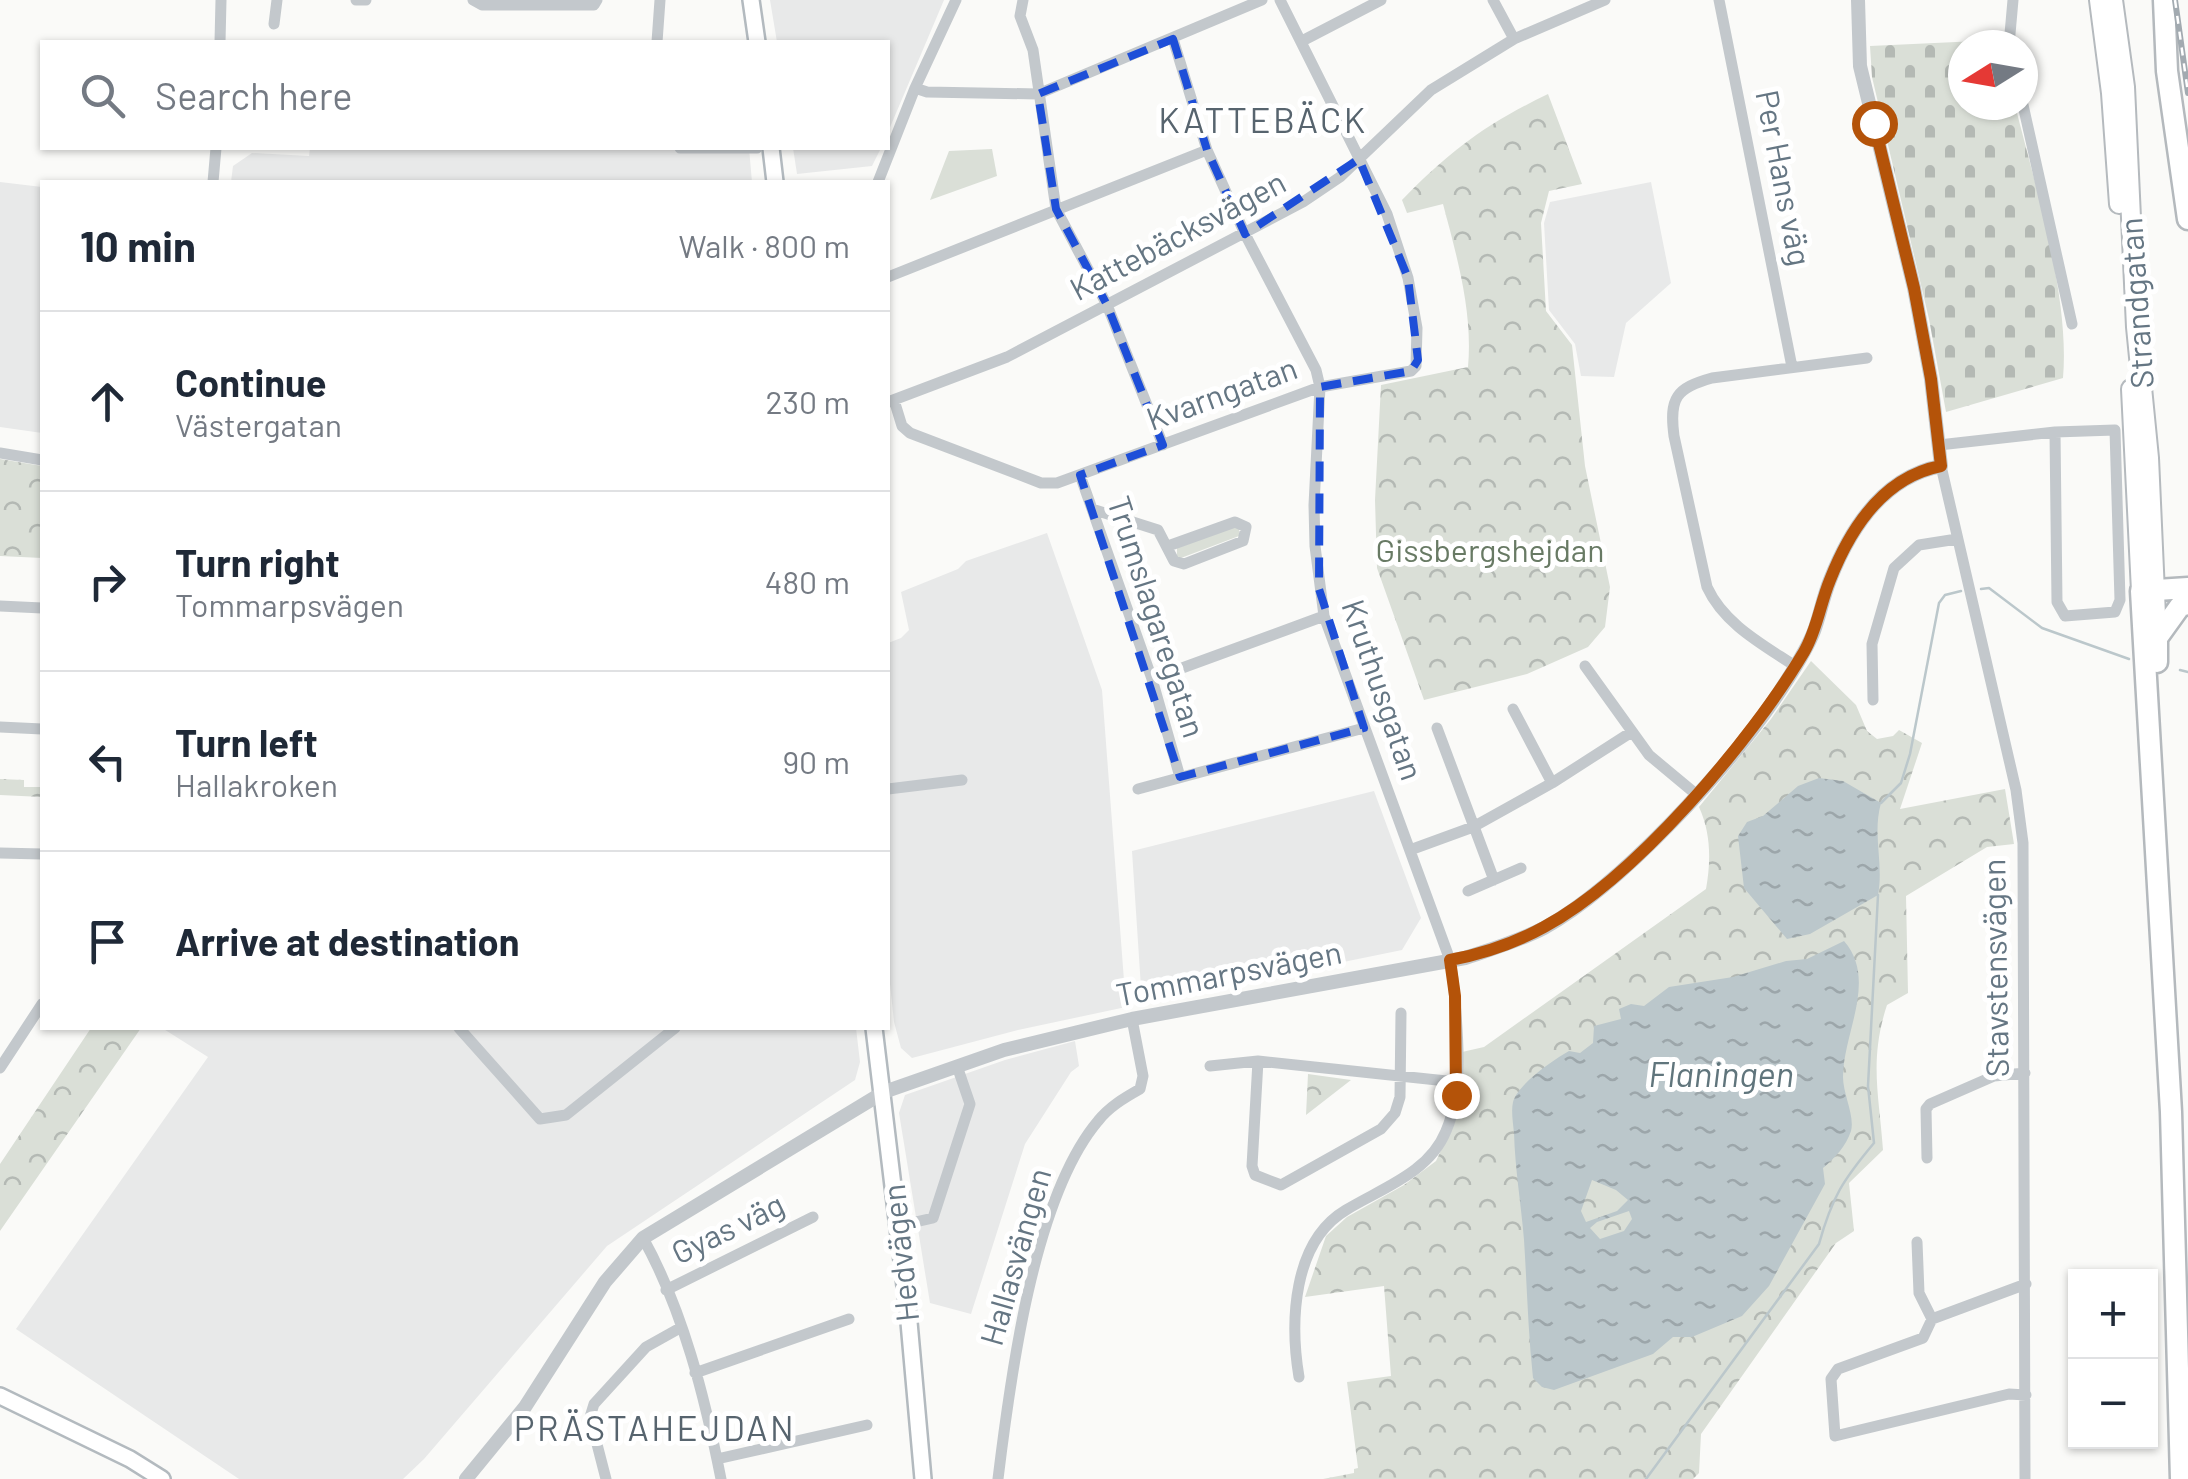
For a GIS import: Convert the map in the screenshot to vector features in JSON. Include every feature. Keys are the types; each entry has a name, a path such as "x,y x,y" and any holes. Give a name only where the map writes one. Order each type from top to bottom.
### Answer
{"highway":[{"path":"2164,0 2168,71 2188,219"},
{"path":"2181,1479 2171,1112 2149,598 2185,599"},
{"path":"2157,844 2157,638 2185,599"}],"main road":[{"path":"751,0 757,40"},
{"name":"Strandgatan","path":"2099,0 2111,92 2149,598"},
{"name":"Strandgatan","path":"2113,0 2124,87 2136,327 2149,458 2149,598"},
{"path":"771,150 775,180"},
{"path":"2149,598 2157,638"},
{"name":"Hedvägen","path":"874,1030 923,1479"},
{"path":"0,1396 162,1479"}],"street":[{"path":"220,40 221,0"},
{"path":"274,24 277,0"},
{"path":"356,0 366,0"},
{"path":"473,0 482,5 594,5 596,0"},
{"path":"656,40 660,0"},
{"path":"879,180 956,0"},
{"path":"915,88 927,92 1038,94 1262,0"},
{"path":"1280,0 1359,159"},
{"path":"1493,0 1514,38"},
{"name":"Kattebäcksvägen","path":"891,401 1007,356 1303,202 1359,159 1432,90 1514,38 1604,0"},
{"name":"Per Hans väg","path":"1719,0 1792,367"},
{"path":"1858,0 1860,66 1914,288 1931,379 1941,466"},
{"path":"2010,30 2013,0"},
{"path":"1021,1 1020,16 1032,50 1056,208 1107,305 1163,445"},
{"path":"1302,41 1376,1"},
{"name":"Kruthusgatan","path":"1174,38 1207,150 1245,234 1316,370 1320,387 1315,546 1324,616 1450,960 1455,996 1456,1082 1447,1130 1422,1165 1342,1212 1324,1228 1312,1248 1298,1296 1294,1344 1299,1378"},
{"path":"2026,120 2072,324"},
{"path":"213,180 216,150"},
{"path":"890,276 1207,150"},
{"name":"Kvarngatan","path":"891,401 902,426 910,433 1050,484 1320,387 1411,371 1416,366 1417,328 1408,278 1387,214 1359,159"},
{"path":"1795,666 1752,637 1715,605 1706,587 1672,410 1677,394 1692,384 1867,358"},
{"path":"1938,445 2055,432 2115,430 2120,600 2116,612 2065,616 2057,602 2055,432"},
{"path":"0,452 40,460"},
{"name":"Tommarpsvägen","path":"466,1479 525,1407 605,1282 642,1238 884,1092 1004,1050 1132,1019 1496,948 1546,927 1584,901 1696,795 1764,712 1814,630 1830,581 1852,535 1873,505 1897,482 1941,466"},
{"name":"Stavstensvägen","path":"1941,466 2016,790 2023,843 2025,1479"},
{"name":"Trumslagaregatan","path":"1080,475 1152,679 1180,776"},
{"path":"1092,509 1158,530 1174,560 1184,564 1243,541 1246,526 1235,522 1168,546"},
{"path":"1873,700 1872,644 1894,568 1919,545 1957,539"},
{"path":"0,606 40,608"},
{"path":"1152,679 1324,616"},
{"path":"1585,666 1648,755 1696,795"},
{"path":"1514,709 1552,783"},
{"path":"0,727 40,729"},
{"path":"1138,789 1364,728"},
{"path":"1437,728 1494,880"},
{"path":"1410,850 1472,827 1552,783 1630,733"},
{"path":"890,788 962,780"},
{"path":"0,853 40,854"},
{"path":"1468,891 1522,868"},
{"path":"1,1064 40,1007"},
{"path":"1258,1061 1252,1166 1255,1175 1281,1185 1381,1130 1394,1113 1401,1078 1400,1014"},
{"name":"Hallasvängen","path":"998,1479 1012,1368 1049,1222 1080,1146 1120,1100 1140,1089 1143,1076 1132,1019"},
{"path":"461,1030 540,1119 566,1116 673,1030"},
{"path":"1210,1066 1258,1061 1456,1082"},
{"path":"898,1226 933,1218 970,1104 957,1066"},
{"path":"1927,1158 1926,1110 1930,1104 1994,1076 2025,1073"},
{"name":"Gyas väg","path":"666,1290 814,1217"},
{"path":"642,1238 680,1328 722,1479"},
{"path":"1918,1242 1919,1293 1932,1319"},
{"path":"2026,1284 1932,1319 1923,1338 1838,1369 1830,1379 1835,1436 2010,1394 2026,1395"},
{"path":"695,1374 849,1319"},
{"path":"606,1479 590,1417 594,1404 646,1347 680,1328"},
{"path":"717,1458 866,1425"}],"highlighted area":[{"path":"1173,39 1207,150 1245,234 1359,159 1408,278 1418,360 1411,371 1320,387 1319,589 1364,728 1180,777 1080,475 1163,445 1107,305 1056,209 1038,94"}],"shaded area":[{"path":"770,0 944,0 890,127 890,40 777,40"},
{"path":"310,150 749,150 752,180 231,180 233,166 252,153 309,156"},
{"path":"793,150 880,150 872,166 797,174"},
{"path":"0,182 40,187 40,433 0,427"},
{"path":"1651,182 1671,283 1626,323 1614,377 1581,376 1575,344 1549,310 1544,223 1550,202"},
{"path":"1047,533 1102,690 1126,1007 912,1058 901,1048 890,984 890,642 909,630 901,592 958,569 966,561"},
{"path":"1374,791 1421,918 1402,950 1142,1003 1132,851"},
{"path":"165,1030 856,1030 860,1062 855,1080 607,1246 403,1479 239,1479 16,1329 208,1057"},
{"path":"1075,1041 1079,1066 1071,1072 1025,1144 971,1314 930,1303 899,1113 905,1095 1005,1060"}],"green space":[{"path":"1948,42 1948,120 2019,120 2056,277 2064,346 2063,378 1946,412 1929,319 1872,77 1870,46"},
{"name":"Gissbergshejdan","path":"1548,94 1582,184 1549,191 1541,223 1546,311 1572,345 1585,466 1610,587 1605,627 1588,647 1527,674 1424,700 1377,568 1375,500 1381,385 1468,367 1469,346 1463,285 1443,204 1407,213 1402,200 1470,140"},
{"path":"992,149 997,176 930,200 949,151"},
{"path":"0,459 40,466 40,558 0,556"},
{"path":"1236,526 1239,536 1177,557 1177,547"},
{"path":"1811,661 1856,705 1867,731 1877,739 1893,736 1899,730 1922,743 1900,809 2005,789 2014,844 1987,847 1906,896 1908,993 1887,1005 1881,1025 1877,1077 1883,1150 1849,1183 1854,1231 1836,1243 1701,1434 1699,1473 1693,1479 1323,1479 1354,1473 1358,1468 1347,1382 1391,1376 1384,1286 1305,1297 1326,1236 1347,1217 1404,1185 1436,1161 1458,1114 1462,1052 1484,1047 1706,889 1709,847 1699,807 1771,719"},
{"path":"0,779 24,780 24,787 40,787 40,797 0,795"},
{"path":"90,1030 140,1030 0,1231 0,1164"},
{"path":"1308,1074 1351,1080 1306,1115"}],"water":[{"path":"1819,778 1843,781 1881,803 1878,895 1810,934 1787,939 1744,888 1738,836 1747,822 1763,816 1798,786"},
{"name":"Flaningen","path":"1844,941 1854,956 1859,990 1843,1077 1852,1125 1843,1147 1823,1168 1825,1184 1769,1286 1742,1316 1692,1337 1673,1337 1653,1354 1554,1390 1542,1387 1533,1378 1531,1361 1512,1117 1516,1095 1554,1060 1569,1051 1580,1053 1593,1043 1594,1026 1621,1019 1619,1009 1631,1004 1644,1006 1669,987 1807,959","holes":["1592,1180 1628,1200 1617,1211 1586,1222 1581,1211","1629,1211 1632,1219 1624,1231 1600,1239 1590,1228"]}],"waterway":[{"path":"1981,589 1989,588 2042,628 2129,659"},
{"path":"1881,803 1901,783 1910,754 1939,603 1945,595 1961,591"},
{"path":"2180,670 2188,672"},
{"path":"1646,1479 1819,1244 1840,1190 1874,1143 1868,1086 1878,895"}],"railway":[{"path":"2175,0 2188,93"}],"district":[{"name":"KATTEBÄCK","path":"1263,121"},
{"name":"PRÄSTAHEJDAN","path":"655,1429"}],"route":[{"path":"1456,1095 1455,996 1450,960 1496,948 1546,927 1584,901 1691,802 1778,693 1806,650 1830,581 1852,535 1873,505 1897,482 1941,466 1931,379 1914,288 1874,123"}]}
